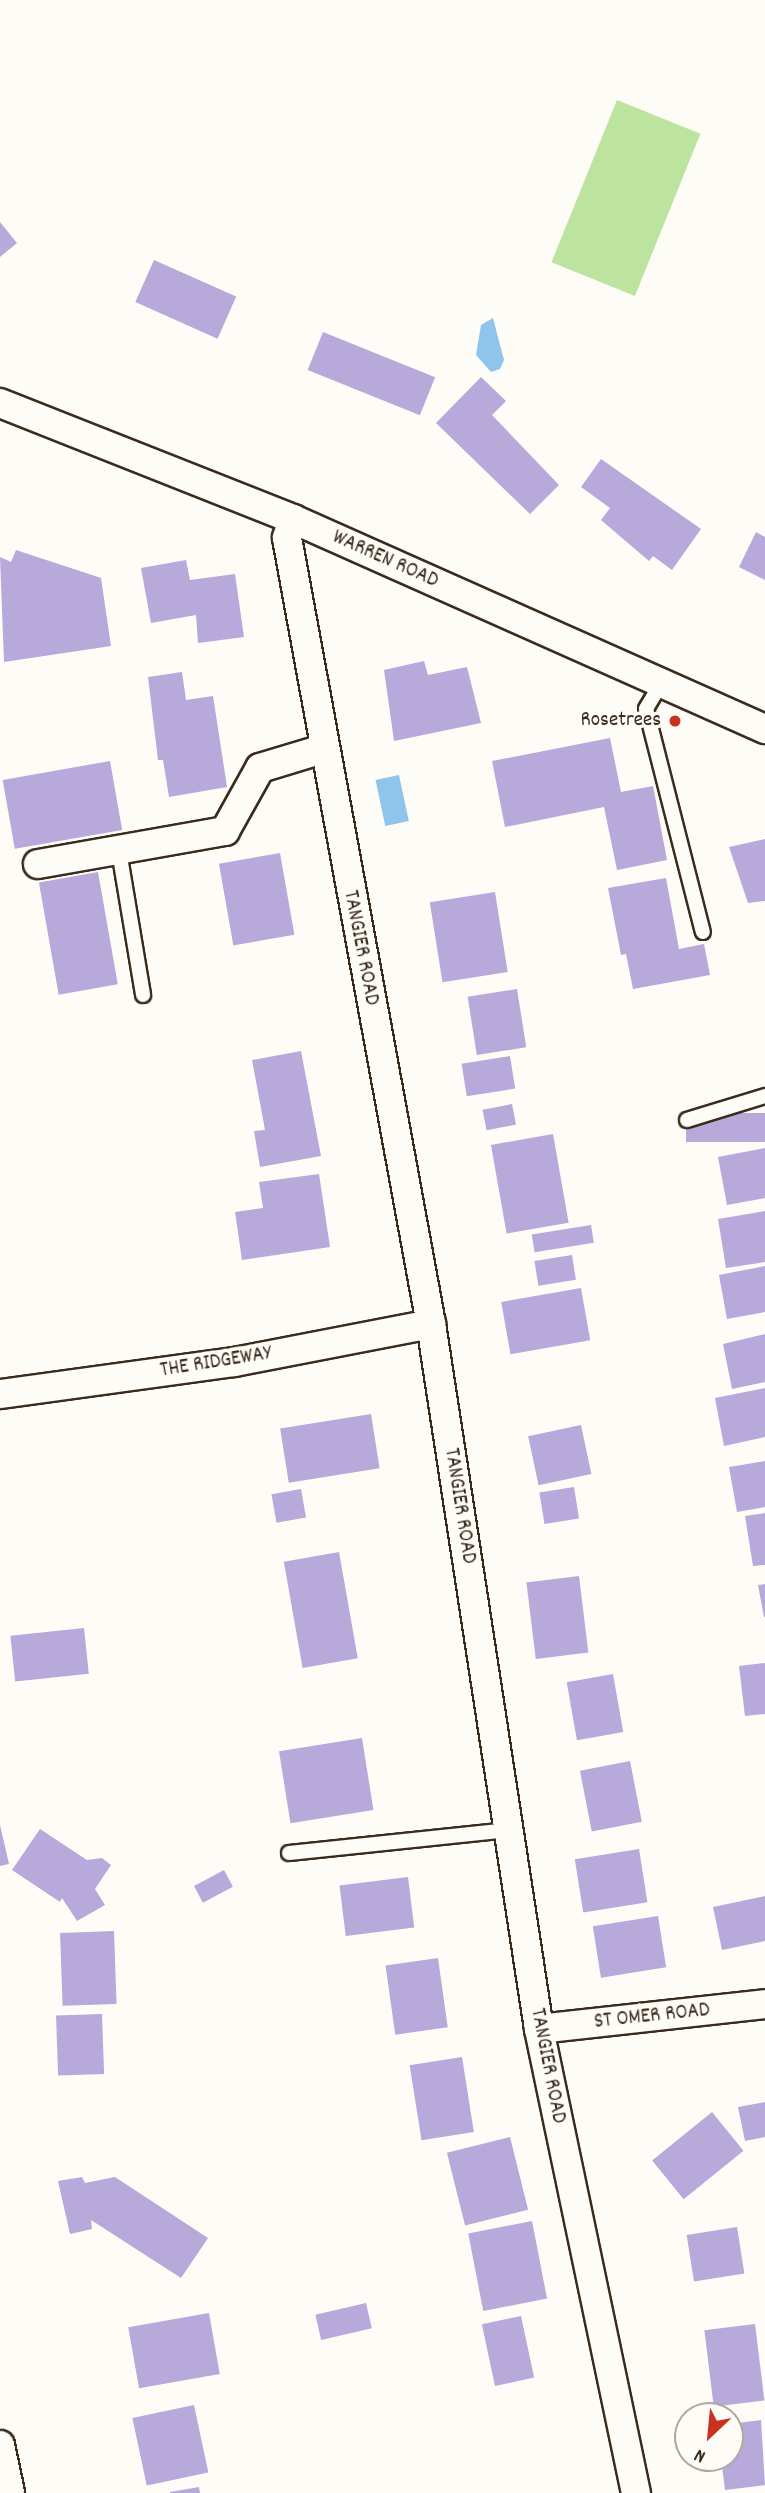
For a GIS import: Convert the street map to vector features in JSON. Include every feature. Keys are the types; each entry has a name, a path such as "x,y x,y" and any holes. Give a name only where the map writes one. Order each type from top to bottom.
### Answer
{"street":[{"name":"WARREN ROAD","path":"0,402 293,519 765,729"},
{"name":"TANGIER ROAD","path":"293,519 287,538 323,749 431,1324 538,2029 636,2493"},
{"path":"38,864 119,852 225,831 260,768 323,749"},
{"name":"THE RIDGEWAY","path":"0,1394 234,1362 431,1324"},
{"name":"ST OMER ROAD","path":"538,2029 765,2004"},
{"path":"0,2445 10,2493"}],"lane":[{"path":"662,682 646,709 703,932"},
{"path":"119,852 143,995"},
{"path":"687,1120 765,1096"},
{"path":"289,1853 509,1830"}],"green space":[{"path":"617,100 700,134 635,296 551,262"}],"water":[{"path":"493,318 504,360 500,369 491,372 476,355 481,325"},
{"path":"399,775 409,821 385,826 376,780"}],"building":[{"path":"0,222 17,243 0,257"},
{"path":"154,260 236,297 218,339 135,302"},
{"path":"323,332 435,377 420,415 308,370"},
{"path":"481,377 506,401 492,415 559,485 530,514 436,423"},
{"path":"601,459 701,529 672,570 653,556 649,561 601,520 610,508 581,487"},
{"path":"756,532 765,537 765,580 739,567"},
{"path":"16,550 101,578 111,646 4,662 0,557 11,562"},
{"path":"186,560 190,580 235,574 244,637 198,643 196,615 151,623 141,568"},
{"path":"424,661 428,675 467,667 481,723 394,741 384,670"},
{"path":"182,672 186,700 213,696 227,787 169,797 163,760 158,760 148,677"},
{"path":"610,738 621,792 653,786 667,860 617,870 604,807 505,827 492,761"},
{"path":"110,761 122,830 15,849 3,780"},
{"path":"765,839 765,901 748,903 729,847"},
{"path":"280,853 294,935 233,946 219,864"},
{"path":"98,872 118,984 59,995 39,882"},
{"path":"666,878 679,949 704,944 710,975 633,989 626,954 621,955 608,888"},
{"path":"495,892 508,972 442,982 430,902"},
{"path":"517,989 526,1047 477,1055 468,997"},
{"path":"301,1051 321,1156 260,1167 254,1131 265,1130 252,1060"},
{"path":"510,1056 515,1089 467,1096 462,1064"},
{"path":"512,1104 516,1125 487,1130 483,1110"},
{"path":"686,1113 765,1113 765,1142 686,1142"},
{"path":"553,1134 569,1223 507,1234 491,1145"},
{"path":"765,1148 765,1198 727,1205 718,1157"},
{"path":"319,1174 330,1247 242,1260 235,1212 263,1208 259,1182"},
{"path":"765,1211 765,1262 726,1268 718,1219"},
{"path":"591,1225 594,1243 535,1252 532,1234"},
{"path":"572,1255 576,1280 538,1286 534,1261"},
{"path":"765,1266 765,1312 727,1319 719,1275"},
{"path":"581,1288 590,1340 510,1354 501,1302"},
{"path":"765,1334 765,1382 732,1389 723,1344"},
{"path":"765,1388 765,1437 724,1446 715,1398"},
{"path":"371,1414 380,1468 289,1483 280,1428"},
{"path":"581,1425 591,1474 539,1485 528,1436"},
{"path":"765,1461 765,1507 737,1512 729,1467"},
{"path":"574,1487 579,1519 544,1524 539,1492"},
{"path":"301,1489 306,1518 276,1523 271,1494"},
{"path":"765,1513 765,1565 753,1566 745,1516"},
{"path":"339,1552 358,1658 303,1668 284,1562"},
{"path":"579,1576 588,1652 536,1659 526,1582"},
{"path":"765,1584 765,1617 764,1617 758,1585"},
{"path":"84,1628 89,1674 15,1681 10,1636"},
{"path":"765,1663 765,1714 745,1716 739,1666"},
{"path":"613,1674 623,1732 577,1740 567,1682"},
{"path":"362,1738 373,1810 290,1823 279,1751"},
{"path":"630,1761 642,1822 592,1832 580,1771"},
{"path":"0,1825 9,1864 0,1866"},
{"path":"40,1829 87,1860 102,1858 111,1865 95,1889 105,1905 77,1921 62,1898 60,1902 12,1870"},
{"path":"639,1849 647,1902 583,1913 575,1859"},
{"path":"224,1870 233,1887 203,1903 194,1886"},
{"path":"408,1877 414,1928 346,1936 340,1885"},
{"path":"765,1896 765,1941 722,1950 713,1907"},
{"path":"658,1916 666,1967 601,1978 593,1926"},
{"path":"114,1931 117,2004 63,2006 60,1933"},
{"path":"438,1958 448,2027 395,2035 386,1965"},
{"path":"102,2014 104,2074 58,2076 56,2016"},
{"path":"462,2057 474,2132 422,2140 410,2065"},
{"path":"765,2102 765,2137 745,2141 738,2107"},
{"path":"712,2112 743,2151 684,2199 652,2160"},
{"path":"510,2137 528,2210 465,2225 447,2153"},
{"path":"82,2177 85,2183 115,2177 208,2238 181,2278 91,2220 92,2229 70,2234 58,2181"},
{"path":"532,2221 547,2299 483,2311 468,2233"},
{"path":"737,2227 744,2273 694,2281 687,2235"},
{"path":"366,2303 372,2328 321,2340 315,2315"},
{"path":"209,2313 220,2374 139,2388 128,2327"},
{"path":"521,2316 534,2378 495,2386 482,2324"},
{"path":"755,2324 764,2400 713,2402 704,2330"},
{"path":"194,2405 208,2472 147,2486 132,2418"},
{"path":"761,2420 765,2485 725,2490 723,2472 744,2472 744,2422"},
{"path":"199,2487 200,2493 170,2493 170,2492"}],"place":[{"name":"Rosetrees","path":"675,721"}]}
